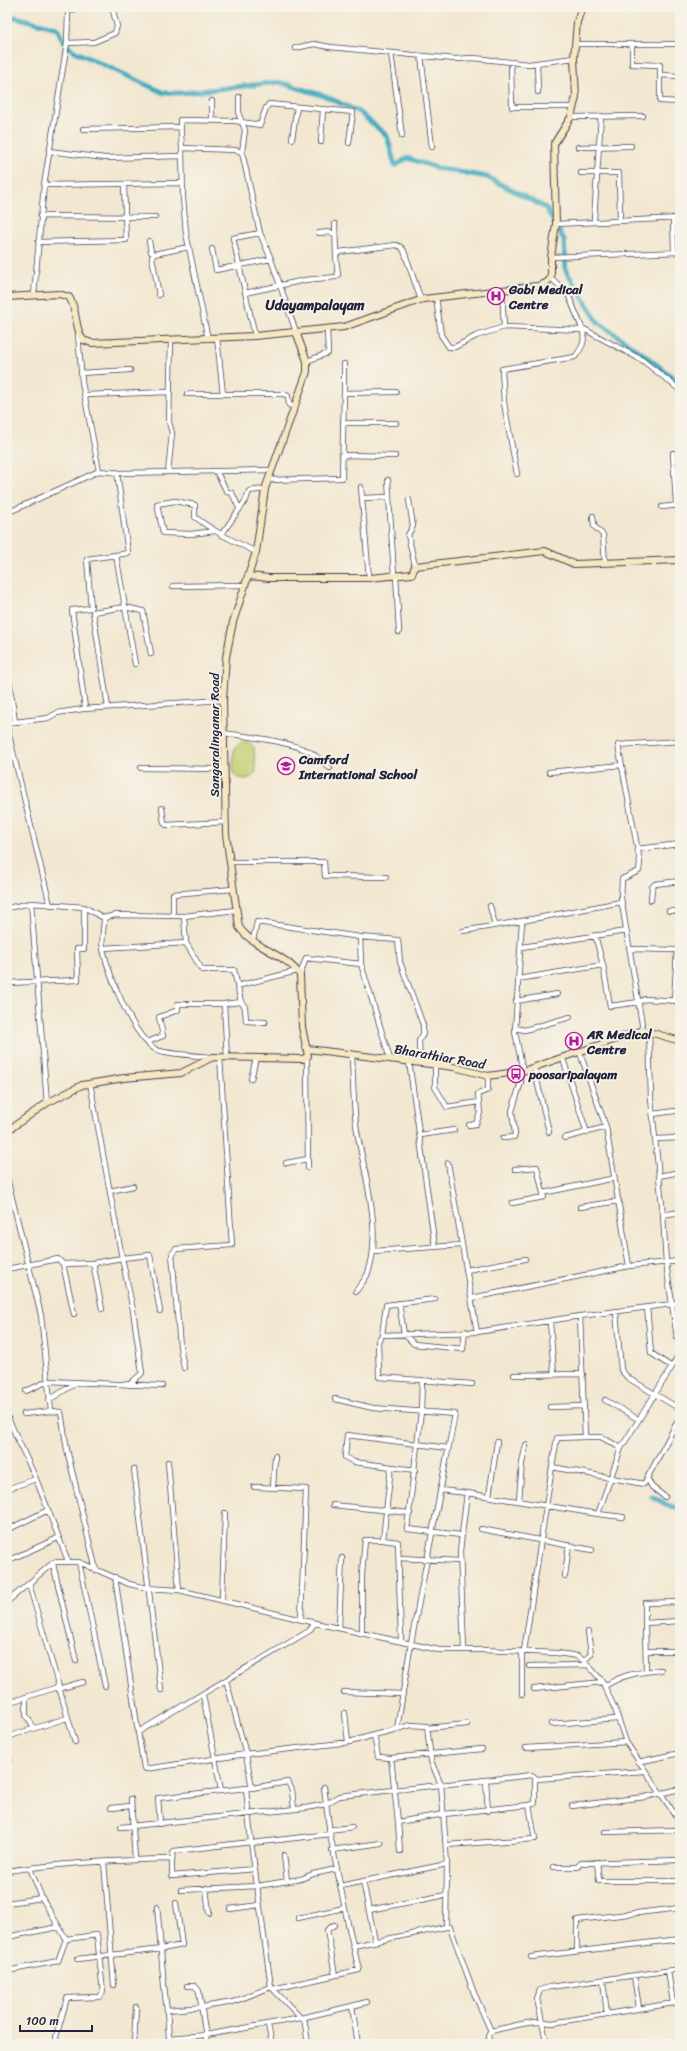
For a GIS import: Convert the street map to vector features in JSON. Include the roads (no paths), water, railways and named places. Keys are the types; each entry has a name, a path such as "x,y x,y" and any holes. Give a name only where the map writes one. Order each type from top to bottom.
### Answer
{"main road":[{"path":"7,297 59,294 69,297 74,306 78,332 83,340 92,343 208,339 344,327 421,300 538,286 546,283 551,278 556,224 554,144 572,117 576,96 574,58 577,22 582,8"},
{"name":"Sangaralinganar Road","path":"296,332 307,361 306,378 265,489 256,552 233,622 226,657 223,700 223,733 226,822 239,927 253,940 286,961 298,973"},
{"path":"248,576 269,578 369,578 412,574 415,566 545,551 574,564 680,560"},
{"path":"7,1130 48,1103 82,1085 90,1083 124,1078 180,1073 216,1057 307,1058 308,1049 302,1027 298,973"},
{"path":"646,1031 680,1041"},
{"name":"Bharathiar Road","path":"308,1049 420,1062 488,1076 522,1072 646,1031"},
{"path":"666,2044 680,2042"}],"street":[{"path":"34,295 44,185 68,43 68,12 80,7"},
{"path":"68,43 94,42 115,33 117,26 112,7"},
{"path":"582,8 594,7"},
{"path":"295,48 314,44 421,56 537,63 574,58"},
{"path":"576,44 680,44"},
{"path":"632,45 632,64 660,65 660,101 680,102"},
{"path":"391,53 402,136"},
{"path":"421,56 432,147"},
{"path":"511,62 512,107 574,107"},
{"path":"537,63 538,92"},
{"path":"660,75 680,76"},
{"path":"239,97 238,115 245,130 242,152 260,233 271,259 296,332"},
{"path":"212,101 212,120"},
{"path":"208,339 186,226 182,183 180,120 235,121 260,125 269,104 353,112 349,143"},
{"path":"292,139 297,107"},
{"path":"321,142 323,109"},
{"path":"594,220 601,116"},
{"path":"572,117 643,116"},
{"path":"84,129 181,127"},
{"path":"578,146 631,146"},
{"path":"182,148 235,150 242,152"},
{"path":"49,151 105,158 182,156"},
{"path":"581,173 619,173 620,220"},
{"path":"44,185 182,183"},
{"path":"38,242 126,240 124,184"},
{"path":"40,216 155,217"},
{"path":"673,218 674,252"},
{"path":"556,224 594,220 680,218"},
{"path":"245,293 337,277 334,224"},
{"path":"318,233 330,232 335,235"},
{"path":"255,336 233,238 260,233"},
{"path":"149,241 151,252 154,254"},
{"path":"336,256 340,252 400,246 404,251 421,300"},
{"path":"154,254 189,247"},
{"path":"212,248 216,270 271,259"},
{"path":"553,257 680,252"},
{"path":"154,254 152,257 159,295"},
{"path":"517,474 504,403 502,369 575,357 584,345 585,337 568,294 551,278"},
{"path":"502,290 504,327"},
{"path":"436,297 441,335 450,347 455,347 476,336 504,327 582,329 642,360 680,390"},
{"path":"307,361 328,353 327,328"},
{"path":"78,332 81,373 99,471"},
{"path":"217,338 223,394"},
{"path":"168,472 172,433 169,422 171,340"},
{"path":"268,480 342,478 344,364"},
{"path":"81,373 130,370"},
{"path":"85,395 170,392"},
{"path":"344,393 396,392"},
{"path":"187,394 284,394 288,396 289,405 296,407"},
{"path":"343,423 396,423"},
{"path":"662,507 678,505 673,453"},
{"path":"342,455 395,456"},
{"path":"7,512 99,471 168,472 272,470"},
{"path":"674,470 680,470"},
{"path":"216,471 227,492 232,493 239,508"},
{"path":"108,707 92,610 87,559 128,553 117,472"},
{"path":"388,480 399,632"},
{"path":"361,487 369,578"},
{"path":"221,535 246,500 249,491 265,489"},
{"path":"362,498 389,497"},
{"path":"409,500 413,526 408,535 415,566"},
{"path":"215,532 191,534 163,533 157,504 175,501 195,505 195,517 215,532 256,552"},
{"path":"593,516 594,526 603,535 605,563"},
{"path":"116,555 135,664"},
{"path":"173,586 245,585"},
{"path":"85,708 72,610 125,607 143,611 151,654"},
{"path":"7,665 15,722"},
{"path":"7,723 48,718 57,713 85,708 223,700"},
{"path":"7,727 50,905"},
{"path":"223,733 266,740 304,750 313,754 330,768"},
{"path":"680,741 618,744 640,867 633,875 622,879 621,902 639,1002 646,1031 666,1263 677,1338 680,1342"},
{"path":"549,772 622,765"},
{"path":"142,768 224,769"},
{"path":"162,808 164,823 166,825 226,822"},
{"path":"637,849 680,844"},
{"path":"230,862 324,862 325,876 386,877"},
{"path":"651,900 652,887 655,884 680,881"},
{"path":"173,916 173,894 234,889"},
{"path":"463,931 621,902"},
{"path":"31,903 48,1103"},
{"path":"7,908 31,903 84,907 104,918 115,915 184,916 236,910"},
{"path":"490,906 495,925"},
{"path":"7,983 78,980 77,949 84,949 84,907"},
{"path":"670,911 680,911"},
{"path":"184,916 186,943 202,970 234,970 241,1002 245,1006 246,1021 265,1022"},
{"path":"104,918 103,948 120,998 134,1024 147,1042 156,1050 216,1057 232,1245 176,1249 172,1254 180,1346 184,1368"},
{"path":"503,1138 514,1137 516,1134 512,1111 521,1082 522,1072 515,1028 516,1001 522,947 522,921"},
{"path":"253,940 257,922 360,937 398,940 400,962 423,1025 423,1034 419,1042 420,1062"},
{"path":"522,947 626,931"},
{"path":"595,935 603,965 610,1006 639,1002 645,999 680,1001"},
{"path":"360,937 361,964 390,1059"},
{"path":"103,948 186,943"},
{"path":"630,949 677,950 674,1001"},
{"path":"238,986 298,973 306,958 361,964"},
{"path":"518,979 603,965"},
{"path":"516,1001 557,994"},
{"path":"147,1042 162,1036 158,1017 178,1010 178,1004 224,1004 241,1002"},
{"path":"224,1004 227,1057"},
{"path":"515,1028 525,1030 570,1017"},
{"path":"580,1053 606,1127 629,1266"},
{"path":"352,1054 353,1100 371,1207 374,1251 368,1274 356,1291"},
{"path":"251,1079 256,1058"},
{"path":"307,1058 308,1168"},
{"path":"563,1059 587,1133"},
{"path":"409,1061 436,1247"},
{"path":"435,1065 435,1087 447,1106 479,1102"},
{"path":"534,1068 549,1132"},
{"path":"469,1125 478,1122 480,1113 478,1093 488,1091 488,1076"},
{"path":"90,1083 133,1310 142,1373 129,1385"},
{"path":"653,1114 675,1112"},
{"path":"7,1124 7,1130"},
{"path":"565,1138 606,1127"},
{"path":"420,1135 454,1130"},
{"path":"655,1139 680,1138"},
{"path":"286,1162 308,1159"},
{"path":"448,1163 477,1332"},
{"path":"512,1203 544,1197 537,1167 515,1169"},
{"path":"659,1176 680,1172"},
{"path":"7,1178 41,1315 50,1411"},
{"path":"543,1193 615,1178"},
{"path":"110,1190 133,1186"},
{"path":"580,1207 619,1201"},
{"path":"663,1215 680,1212"},
{"path":"374,1251 462,1245"},
{"path":"7,1269 55,1258 63,1264 93,1263 150,1255 160,1311"},
{"path":"467,1270 526,1259"},
{"path":"472,1298 629,1266 680,1261"},
{"path":"93,1263 102,1308"},
{"path":"63,1264 74,1314"},
{"path":"435,1299 386,1305 382,1335 378,1341 379,1377 472,1384"},
{"path":"399,1303 404,1334 414,1344 463,1349 465,1331"},
{"path":"382,1335 465,1331 477,1332 550,1322 580,1316 680,1303"},
{"path":"647,1307 651,1353 672,1367"},
{"path":"616,1311 620,1370 628,1378 680,1409"},
{"path":"580,1316 585,1437"},
{"path":"550,1322 554,1375"},
{"path":"598,1514 621,1448 672,1367 680,1351"},
{"path":"514,1375 583,1374"},
{"path":"422,1380 421,1412 407,1529 462,1535"},
{"path":"26,1391 48,1381 162,1386"},
{"path":"49,1400 77,1383"},
{"path":"335,1399 373,1408 455,1414 411,1643 397,1729"},
{"path":"605,1400 638,1419"},
{"path":"550,1407 584,1406"},
{"path":"24,1414 50,1411 62,1412 66,1450 96,1570"},
{"path":"7,1416 36,1478 68,1561"},
{"path":"552,1467 644,1484 680,1417"},
{"path":"414,1470 354,1462 345,1457 347,1434 448,1448"},
{"path":"522,1694 523,1651 557,1438 601,1437 621,1448"},
{"path":"489,1496 497,1442"},
{"path":"519,1500 522,1463 526,1445"},
{"path":"273,1488 275,1456"},
{"path":"168,1462 179,1590"},
{"path":"383,1540 391,1467"},
{"path":"134,1469 143,1532 147,1588 161,1690"},
{"path":"7,1489 36,1478"},
{"path":"647,1478 652,1487 665,1497"},
{"path":"254,1487 306,1489 301,1620"},
{"path":"440,1490 519,1500 623,1517"},
{"path":"464,1649 460,1561 467,1493"},
{"path":"333,1505 410,1513"},
{"path":"7,1530 48,1510"},
{"path":"222,1600 225,1512"},
{"path":"481,1529 541,1539 592,1550"},
{"path":"7,1561 58,1538"},
{"path":"362,1633 362,1574 365,1540 398,1542 401,1640"},
{"path":"565,1576 570,1545"},
{"path":"339,1628 342,1558"},
{"path":"398,1558 460,1561"},
{"path":"7,1602 53,1564 68,1561 79,1562 129,1584 147,1588 179,1590 301,1620 401,1640 439,1650 464,1649 523,1651 578,1656 604,1684 615,1709 617,1719 626,1742 644,1771 662,1794 680,1822"},
{"path":"79,1562 105,1686"},
{"path":"53,1564 76,1661"},
{"path":"115,1577 138,1732 144,1768 146,1769 246,1754 348,1742 411,1725 427,1726 427,1728 467,1724"},
{"path":"29,1584 58,1688 75,1742"},
{"path":"646,1672 645,1603 680,1602"},
{"path":"645,1623 680,1621"},
{"path":"138,1732 309,1631 315,1623"},
{"path":"586,1663 591,1654 588,1632"},
{"path":"646,1651 680,1651"},
{"path":"529,1666 586,1663"},
{"path":"534,1690 604,1684 616,1678 661,1670"},
{"path":"226,1680 246,1754 249,1788 248,1815 259,1905 272,1988 303,2017 308,2044"},
{"path":"7,1703 83,1682"},
{"path":"344,1692 403,1694"},
{"path":"203,1695 220,1790"},
{"path":"26,1697 26,1715 34,1728"},
{"path":"345,1713 348,1742"},
{"path":"7,1737 67,1718"},
{"path":"551,1724 617,1719"},
{"path":"427,1728 430,1754 441,1785 444,1814 447,1864 446,1927"},
{"path":"374,1735 378,1757 391,1758 482,1749"},
{"path":"526,1748 626,1742"},
{"path":"7,1752 10,1760"},
{"path":"638,1762 680,1753"},
{"path":"391,1758 400,1851"},
{"path":"535,1779 644,1771"},
{"path":"120,1827 248,1815 294,1809 326,1804 339,1796 486,1781 532,1774 535,1779 534,1804 444,1814 398,1822"},
{"path":"486,1781 488,1810"},
{"path":"160,1824 158,1798 288,1782 292,1790 294,1809"},
{"path":"167,2010 203,2007 233,2002 272,1988 359,1970 332,1850 324,1787"},
{"path":"572,1806 662,1794 680,1789"},
{"path":"131,1799 135,1859"},
{"path":"446,1845 535,1839 529,1805"},
{"path":"112,1808 132,1806"},
{"path":"255,1869 172,1876 172,1859 174,1851 329,1832 352,1827"},
{"path":"606,1832 680,1830"},
{"path":"332,1850 381,1843"},
{"path":"284,1855 287,1881"},
{"path":"7,1872 30,1868 135,1859 172,1859"},
{"path":"553,1867 577,1867 581,1863 597,1862 680,1860"},
{"path":"104,1862 114,1984"},
{"path":"597,1862 599,1881 680,1882"},
{"path":"340,1886 447,1864"},
{"path":"30,1868 42,1898 66,1938"},
{"path":"181,1890 257,1886 287,1881 336,1869"},
{"path":"363,1881 375,1941"},
{"path":"206,1888 209,1913"},
{"path":"369,1910 446,1895"},
{"path":"7,1903 42,1898"},
{"path":"77,1959 112,1956 182,1945 176,1903"},
{"path":"230,1909 259,1905"},
{"path":"157,1907 162,1949 161,1968 169,2038 206,2035 268,2025 367,2002"},
{"path":"298,1918 344,1908"},
{"path":"578,1951 577,1920 680,1908"},
{"path":"334,1926 327,1930 335,1975"},
{"path":"7,1936 59,1927"},
{"path":"353,1946 450,1927 474,1993 491,2031 489,2033 490,2043 483,2044"},
{"path":"57,2044 56,2037 67,1998 100,1997 103,1992 97,1935 66,1938"},
{"path":"7,1971 58,1962 66,1938"},
{"path":"531,1957 680,1939"},
{"path":"547,2044 536,1999 540,1990 550,1986 603,1981 680,1969"},
{"path":"668,1971 673,2003"},
{"path":"634,1976 639,2008"},
{"path":"603,1981 607,2014"},
{"path":"187,1986 195,1986 199,1991 203,2007 207,2044"},
{"path":"491,2031 542,2021 552,2023 680,2002"},
{"path":"352,2006 358,2044"},
{"path":"134,2044 136,2007"},
{"path":"268,2025 272,2044"}],"waterway":[{"path":"7,15 57,28 64,43 74,51 164,93 183,93 279,82 325,96 359,112 387,136 395,166 407,158 437,168 487,177 546,208 564,240 566,271 598,322 639,351 680,383"},
{"path":"652,1496 669,1506 680,1508"}],"place":[{"name":"Gobi Medical Centre","path":"496,296"},
{"name":"Camford International School","path":"286,766"},
{"name":"AR Medical Centre","path":"574,1041"},
{"name":"poosaripalayam","path":"516,1074"}],"district":[{"name":"Udayampalayam","path":"315,305"}]}
